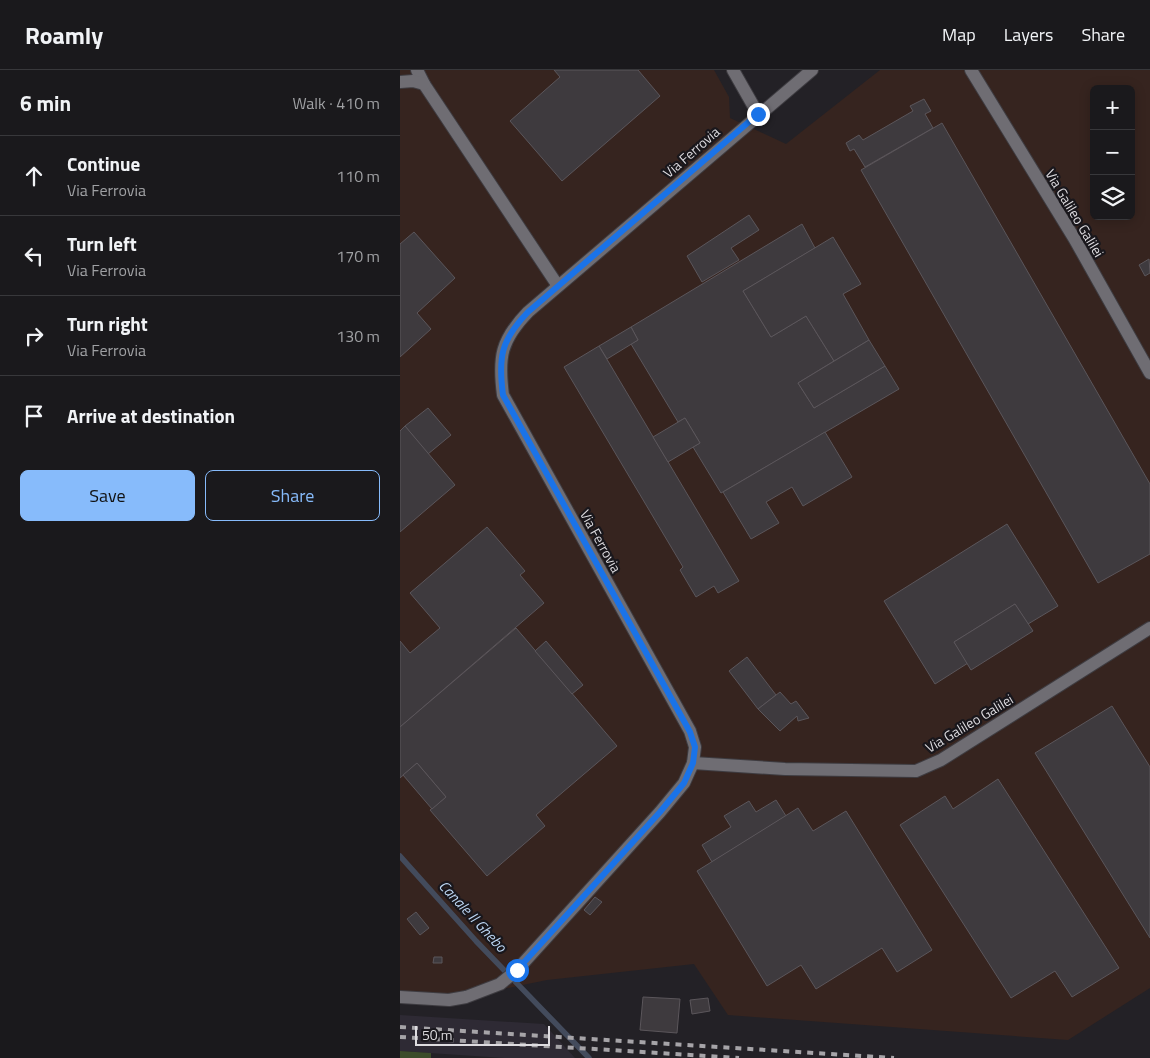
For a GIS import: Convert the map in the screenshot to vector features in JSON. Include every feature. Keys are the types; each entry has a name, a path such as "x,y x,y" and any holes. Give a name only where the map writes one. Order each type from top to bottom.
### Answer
{"street":[{"path":"417,70 424,84 558,286"},
{"path":"733,70 758,114"},
{"name":"Via Ferrovia","path":"400,997 449,1000 466,997 500,984 517,970 660,812 684,783 693,763 695,747 690,732 503,395 500,371 504,347 513,328 528,312 758,114 812,70"},
{"name":"Via Galileo Galilei","path":"970,70 1074,238 1150,373"},
{"path":"400,82 413,81 424,84"},
{"name":"Via Galileo Galilei","path":"693,763 785,769 916,771 941,760 1150,628"}],"shaded area":[{"path":"400,70 714,70 729,97 730,118 786,144 880,70 1150,70 1150,988 1068,1040 728,1015 694,964 547,980 449,1000 400,997"},
{"path":"400,1015 544,1024 575,1058 504,1058 400,1051"}],"green space":[{"path":"400,1051 431,1053 431,1058 400,1058"}],"building":[{"path":"554,70 638,70 660,96 562,181 510,121 560,77"},
{"path":"924,99 931,111 925,114 933,128 865,167 854,149 850,151 846,143 859,135 863,140 913,111 910,106"},
{"path":"942,123 1150,484 1150,554 1098,583 861,170"},
{"path":"749,215 759,230 731,248 739,260 702,282 687,256"},
{"path":"802,224 815,248 743,291 771,337 806,316 834,361 798,383 814,408 885,366 899,389 721,493 693,447 700,443 685,418 678,422 631,344 638,340 631,327"},
{"path":"414,232 455,278 417,313 431,329 400,357 400,244"},
{"path":"833,237 861,284 843,294 869,340 834,361 806,316 771,337 743,291"},
{"path":"1149,259 1150,273 1145,276 1139,265"},
{"path":"631,327 638,340 607,359 599,346"},
{"path":"869,340 885,366 814,408 798,383"},
{"path":"599,346 739,581 718,593 714,586 696,597 680,570 683,567 564,367"},
{"path":"428,408 451,435 428,454 405,426"},
{"path":"685,418 700,443 668,462 653,437"},
{"path":"405,426 455,485 400,532 400,431"},
{"path":"825,432 852,477 803,506 792,487 766,502 779,523 751,539 723,492"},
{"path":"1007,524 1058,606 1028,624 1015,604 954,642 968,663 935,684 884,601"},
{"path":"487,527 525,571 520,575 544,603 400,727 400,641 410,653 440,628 410,593"},
{"path":"1015,604 1033,631 971,670 954,642"},
{"path":"516,628 617,746 536,815 545,826 487,876 430,810 446,797 417,763 400,778 400,727"},
{"path":"546,641 583,685 572,694 535,651"},
{"path":"747,657 776,695 758,709 729,671"},
{"path":"780,692 791,704 796,701 809,718 798,721 797,716 780,731 758,709"},
{"path":"1112,706 1150,767 1150,938 1035,753"},
{"path":"417,763 446,797 432,809 403,775"},
{"path":"998,779 1119,968 1072,997 1055,971 1011,998 900,825 945,796 953,809"},
{"path":"776,800 786,816 712,862 702,845 731,827 724,816 749,801 756,812"},
{"path":"798,808 813,831 846,811 932,950 897,972 882,948 816,989 801,965 767,986 697,871"},
{"path":"595,897 602,902 590,915 584,910"},
{"path":"416,912 429,928 420,935 407,919"},
{"path":"434,957 442,957 442,963 433,963"},
{"path":"643,997 680,999 677,1033 640,1030"},
{"path":"708,998 710,1011 692,1014 690,1000"}],"waterway":[{"name":"Canale Il Ghebo","path":"400,856 476,941 589,1058"}],"railway":[{"path":"400,1027 894,1058"},
{"path":"400,1037 739,1058"}],"route":[{"path":"517,970 684,783 693,763 695,747 690,732 503,395 500,371 504,347 513,328 528,312 758,114"}]}
